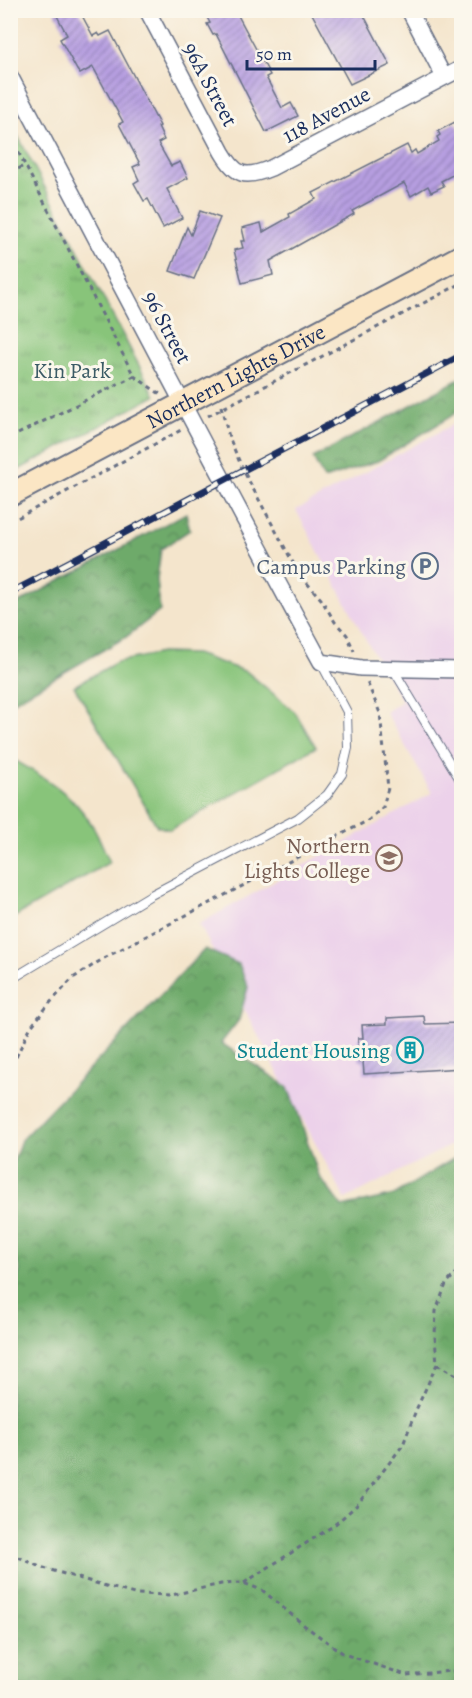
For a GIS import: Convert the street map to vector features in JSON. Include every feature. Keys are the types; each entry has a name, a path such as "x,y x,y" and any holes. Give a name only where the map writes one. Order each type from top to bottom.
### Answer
{"main road":[{"name":"Northern Lights Drive","path":"10,495 189,413 462,256"}],"street":[{"name":"96A Street","path":"147,10 222,152 229,164 241,174"},
{"path":"409,10 444,77"},
{"name":"118 Avenue","path":"241,174 256,174 271,168 462,68"},
{"name":"96 Street","path":"10,76 189,413 222,481 321,662"},
{"path":"321,662 361,668 462,670"}],"lane":[{"path":"10,980 152,895 298,818 327,795 342,774 348,748 347,712 321,662"},
{"path":"393,669 462,783"}],"path":[{"path":"10,136 134,375 160,394"},
{"path":"10,173 26,165"},
{"path":"10,522 189,413 222,408 462,283"},
{"path":"10,438 134,375"},
{"path":"10,1074 30,1028 73,978 117,952 369,820 383,807 388,788 380,713 347,635 334,622 321,599 299,574 243,470 229,437 222,408"},
{"path":"243,1583 333,1526 357,1505 403,1445 437,1364 436,1311 446,1284 462,1267"},
{"path":"437,1364 462,1378"},
{"path":"10,1552 40,1567 134,1594 171,1595 221,1584 243,1583 261,1590 304,1626 344,1654 406,1675 462,1670"}],"shaded area":[{"name":"Northern Lights College","path":"461,420 461,1140 345,1199 199,924 432,793 386,712 402,701 296,510"}],"green space":[{"name":"Kin Park","path":"11,123 155,396 10,474"},
{"path":"461,378 461,410 378,461 324,479 313,458"},
{"path":"186,513 190,530 161,549 157,579 160,611 126,637 11,703 11,607"},
{"path":"161,653 196,654 247,672 295,712 316,747 170,830 157,826 74,686 117,662"},
{"path":"11,758 45,779 76,804 95,829 110,862 11,919"},
{"path":"205,949 239,964 248,987 239,1020 221,1043 287,1086 319,1176 342,1207 394,1195 461,1154 461,1687 11,1687 10,1294 13,1293 20,1270 11,1252 10,1171 21,1140"}],"building":[{"path":"54,10 79,10 93,36 98,33 100,36 110,31 160,126 158,127 164,140 158,143 171,166 180,162 188,178 167,189 182,218 163,228 148,199 144,201 134,183 139,180 133,167 140,164 119,124 123,122 93,67 80,74 77,70 60,39 67,35"},
{"path":"203,10 235,10 270,75 266,77 282,108 291,103 298,116 266,132 216,34 213,35 207,24 210,23"},
{"path":"310,10 361,10 390,65 350,84"},
{"path":"455,122 462,134 462,170 441,181 444,186 431,192 428,186 411,196 404,183 352,211 354,214 270,261 273,275 242,283 234,250 243,248 241,241 245,241 242,228 261,223 263,232 316,199 313,193 407,145 411,153 415,150 417,154 439,141 438,131"},
{"path":"200,211 220,218 194,279 170,271 187,227 191,235"},
{"name":"Student Housing","path":"424,1016 425,1024 462,1023 462,1068 364,1074 363,1061 359,1061 358,1038 363,1038 362,1025 387,1024 387,1018"}],"railway":[{"path":"10,593 462,355"}],"place":[{"name":"Campus Parking","path":"425,566"},
{"name":"Northern Lights College","path":"389,858"},
{"name":"Student Housing","path":"410,1050"}]}
